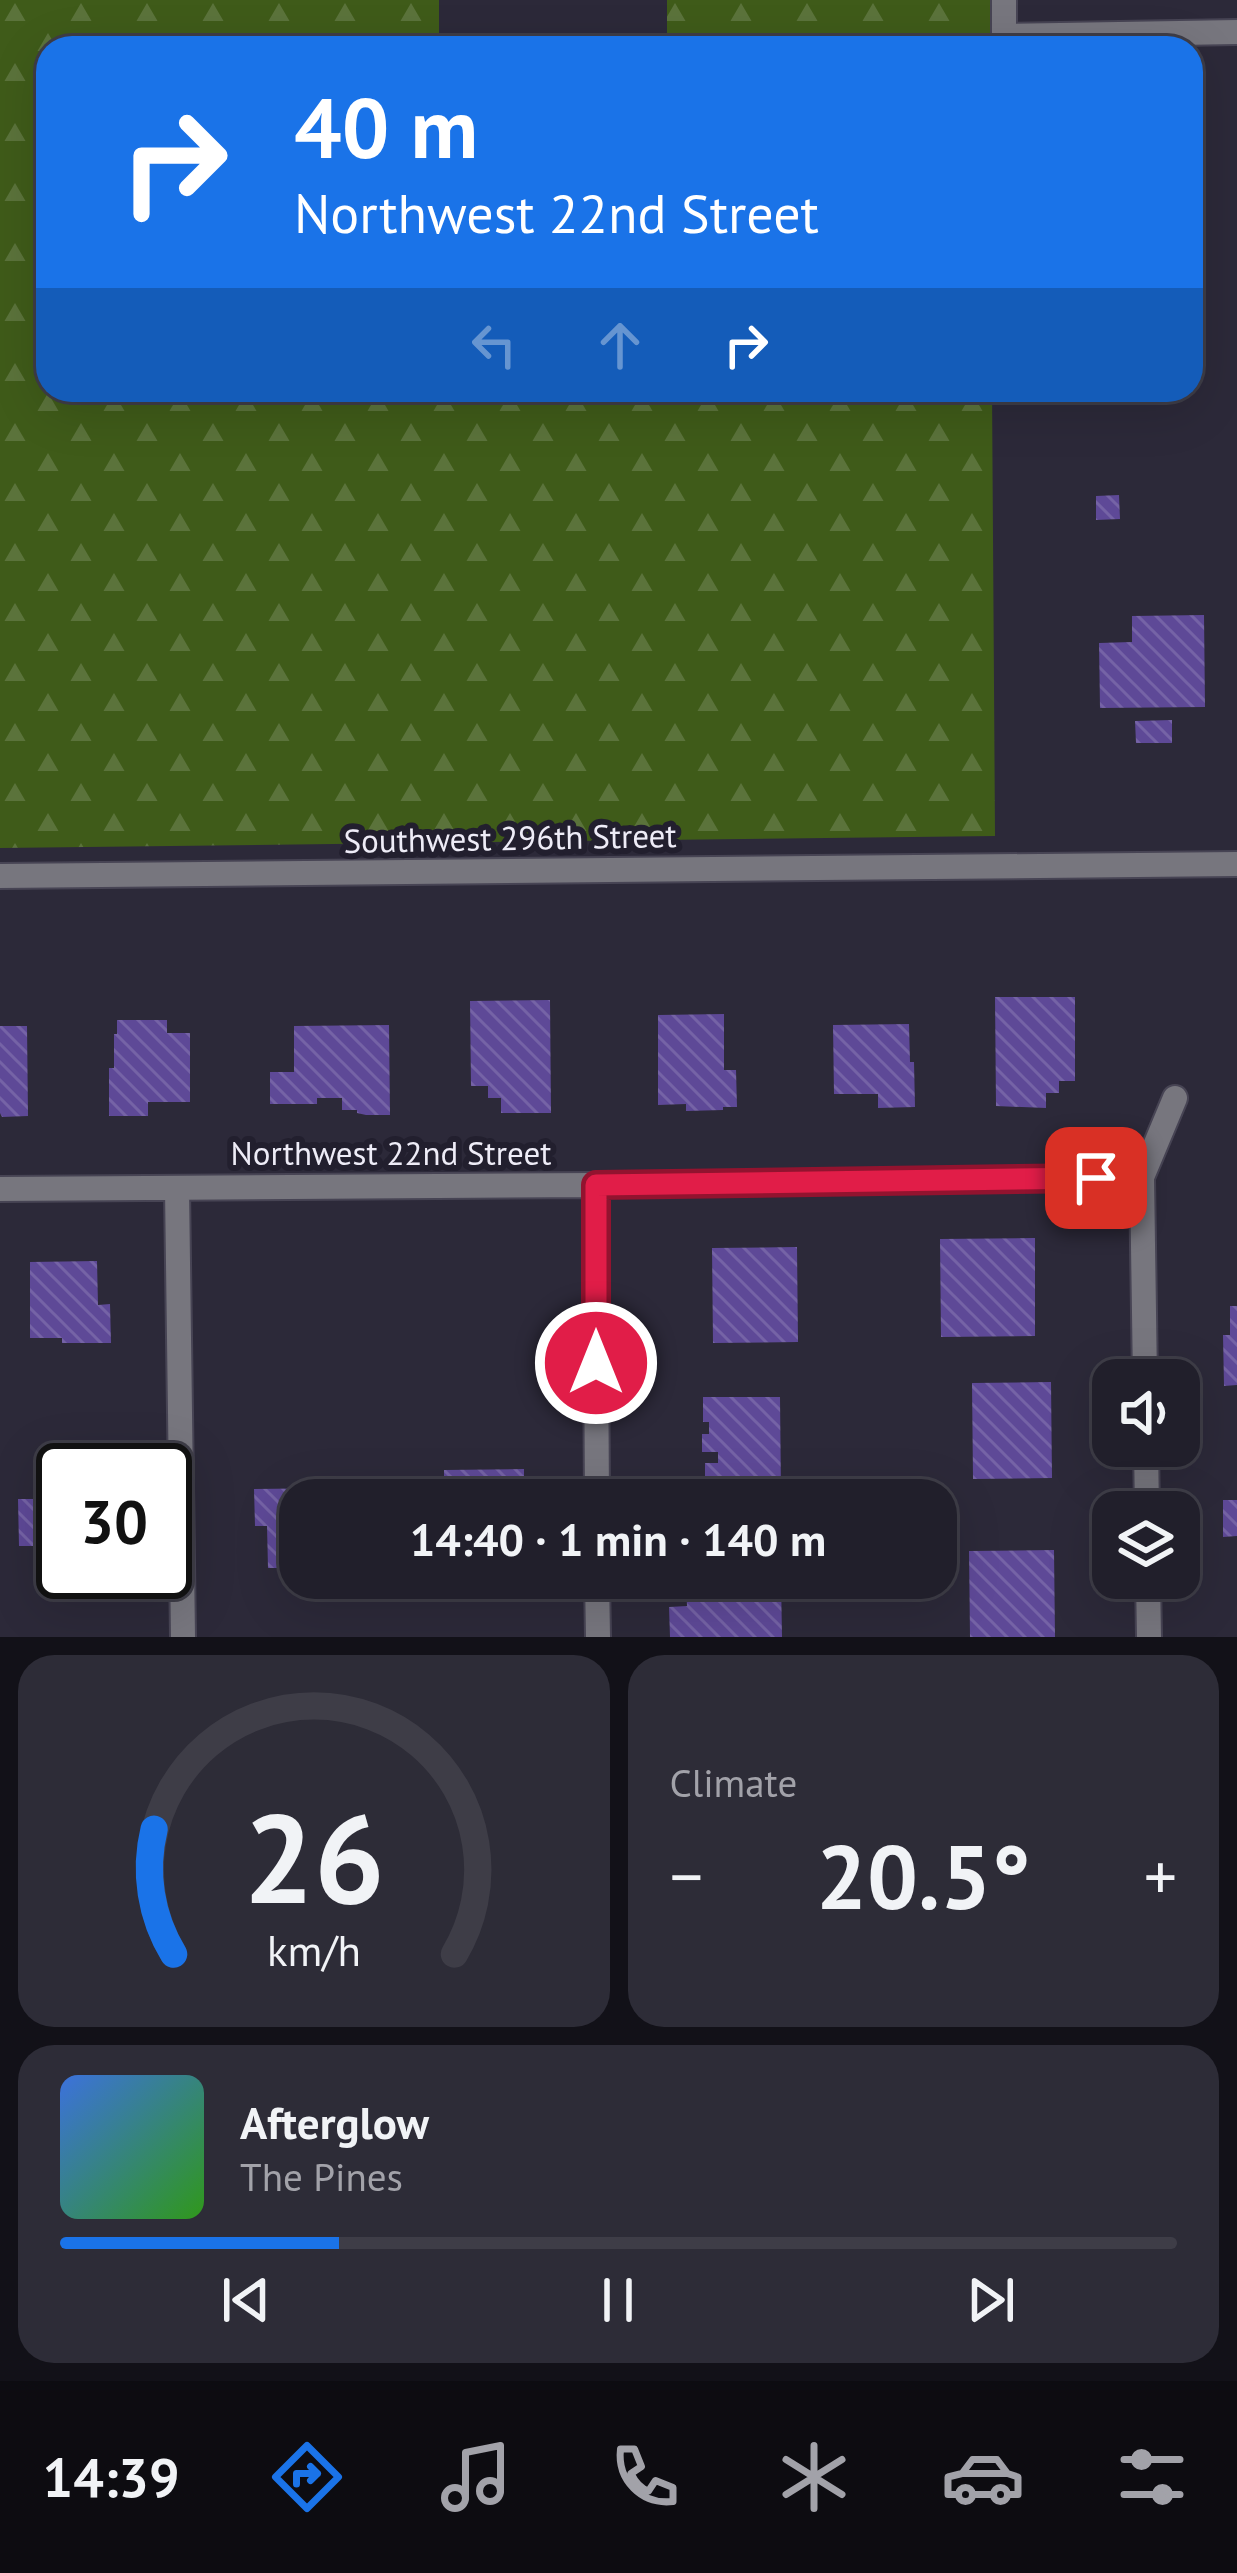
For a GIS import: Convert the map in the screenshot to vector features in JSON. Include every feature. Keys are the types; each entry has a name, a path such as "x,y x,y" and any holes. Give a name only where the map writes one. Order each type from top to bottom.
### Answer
{"street":[{"path":"1004,0 1004,36 1237,32"},
{"name":"Southwest 296th Street","path":"0,876 1237,864"},
{"path":"1145,1359 1142,1178 1175,1098"},
{"name":"Northwest 22nd Street","path":"0,1189 1142,1178"},
{"path":"596,1185 597,1479"},
{"path":"177,1188 183,1637"},
{"path":"597,1599 598,1637"},
{"path":"1148,1599 1149,1637"}],"green space":[{"path":"0,0 439,0 439,36 36,36 36,402 992,402 995,836 0,848"},
{"path":"667,0 990,0 990,36 667,36"}],"building":[{"path":"1119,495 1120,519 1096,520 1096,496"},
{"path":"1204,615 1205,707 1100,708 1099,643 1132,642 1132,616"},
{"path":"1172,720 1172,743 1136,743 1135,721"},
{"path":"995,997 1075,997 1075,1081 1059,1081 1059,1093 1046,1093 1046,1108 996,1106"},
{"path":"550,1000 551,1113 501,1113 501,1098 488,1098 488,1086 471,1086 470,1001"},
{"path":"724,1014 724,1070 736,1070 737,1107 686,1111 686,1104 658,1105 658,1015"},
{"path":"117,1020 167,1020 167,1033 190,1033 190,1102 148,1102 148,1116 109,1116 109,1068 114,1068"},
{"path":"909,1024 915,1107 878,1108 878,1094 834,1094 833,1025"},
{"path":"389,1025 390,1115 342,1110 342,1098 317,1098 317,1104 270,1104 270,1072 294,1072 294,1026"},
{"path":"0,1026 27,1026 28,1116 2,1117 0,1113"},
{"path":"1035,1238 1035,1336 941,1337 940,1239"},
{"path":"797,1247 798,1342 713,1343 712,1248"},
{"path":"97,1261 98,1305 110,1304 111,1343 30,1338 30,1262"},
{"path":"1230,1306 1237,1306 1237,1385 1224,1386 1223,1335 1230,1335"},
{"path":"1051,1382 1052,1478 973,1479 972,1383"},
{"path":"703,1397 780,1397 781,1479 705,1479 705,1463 718,1463 718,1452 702,1452 702,1434 709,1434 709,1422 703,1422"},
{"path":"524,1469 524,1479 444,1479 444,1470"},
{"path":"254,1489 279,1489 279,1568 268,1568 267,1526 255,1526"},
{"path":"36,1491 33,1567 33,1546 19,1546 18,1499 33,1499"},
{"path":"1223,1500 1237,1500 1237,1536 1223,1537"},
{"path":"1054,1550 1055,1637 970,1637 969,1551"},
{"path":"687,1599 781,1599 782,1637 670,1637 669,1607 687,1606"}],"route":[{"path":"596,1363 596,1185 1096,1178"}]}
